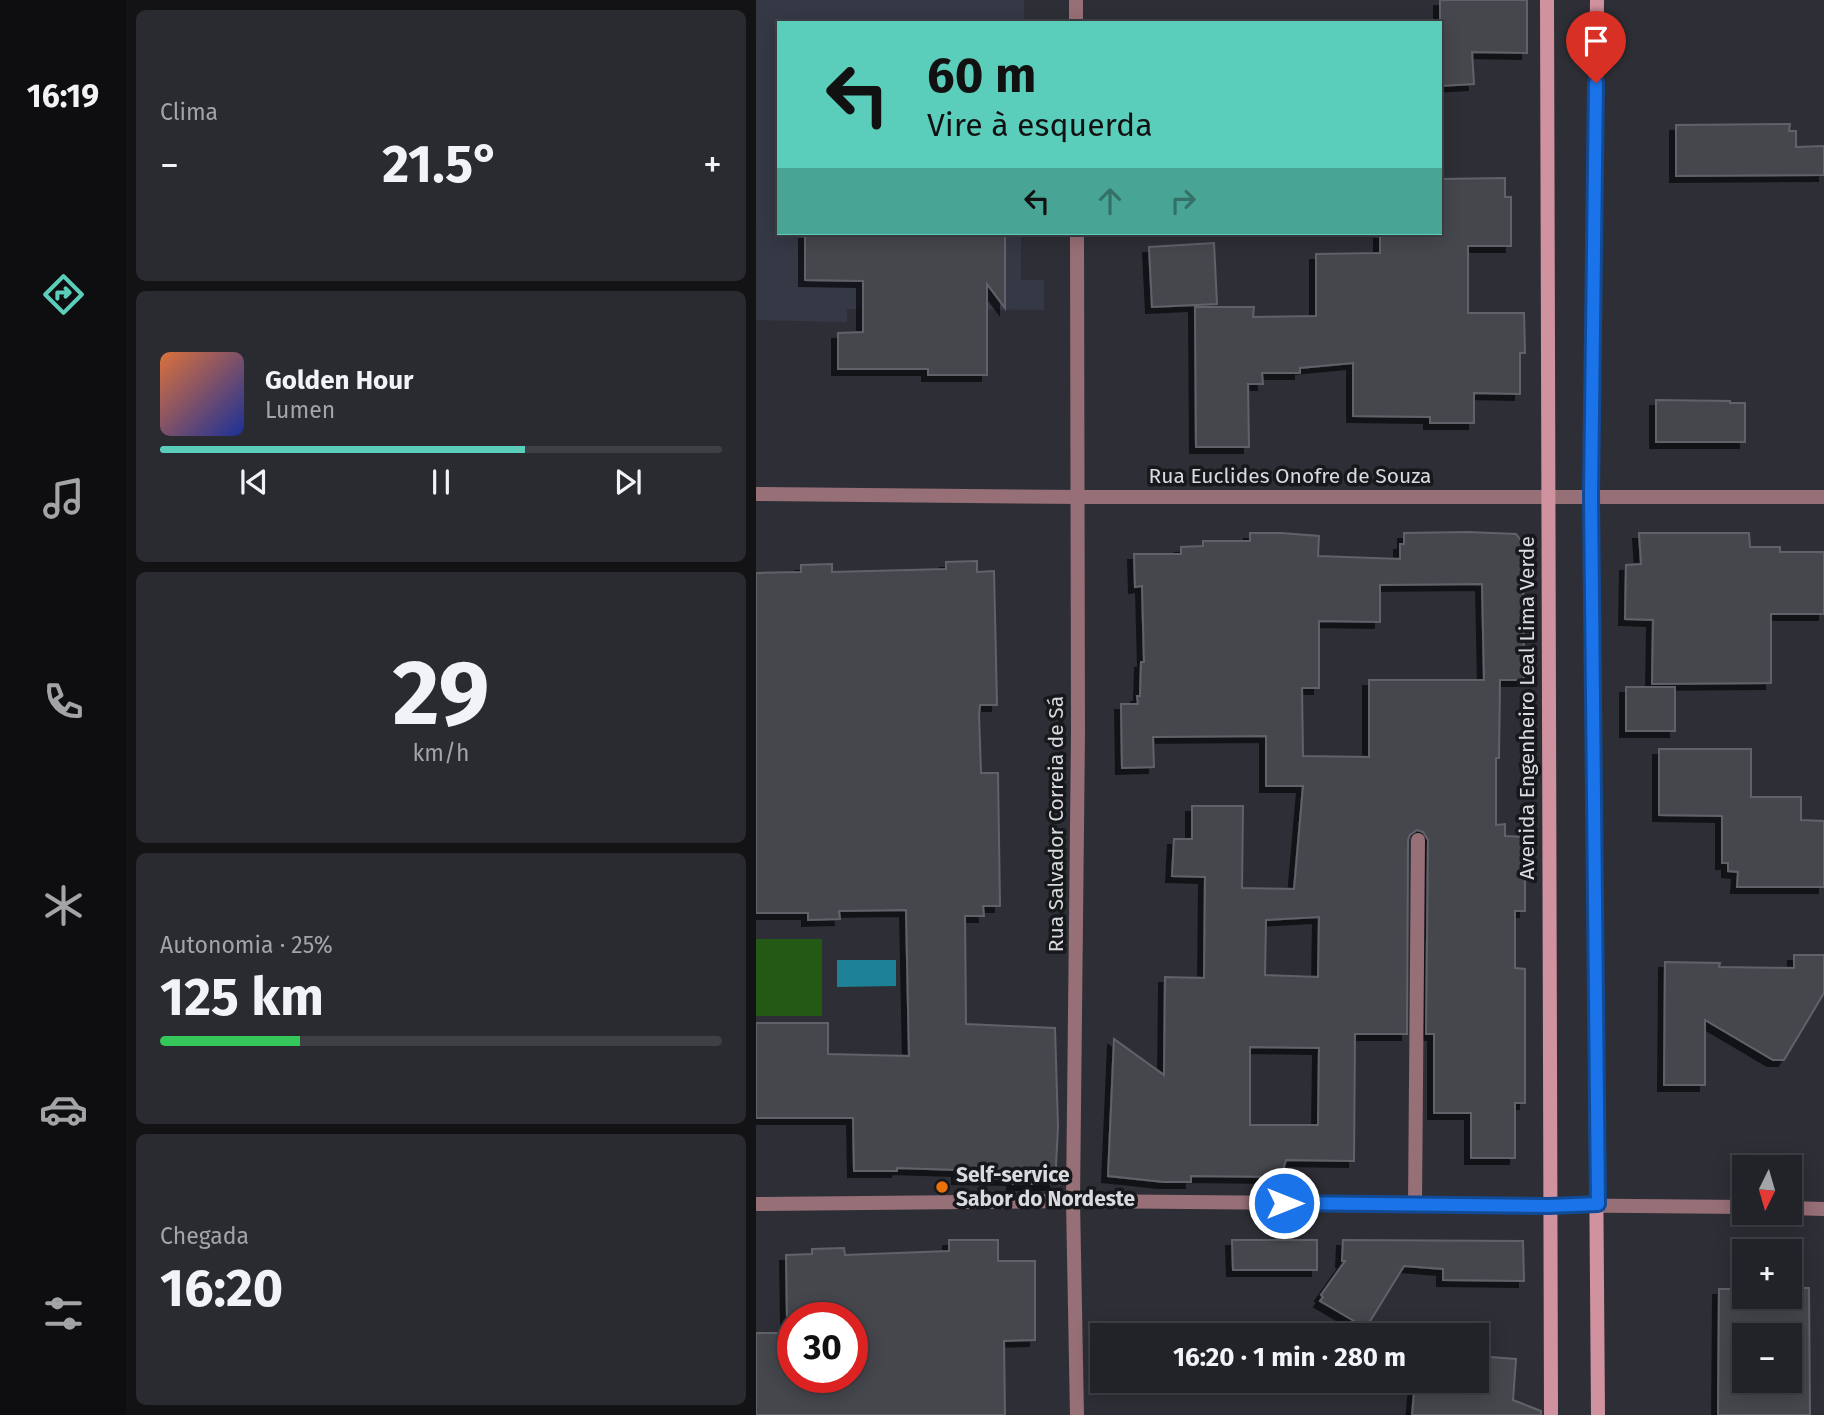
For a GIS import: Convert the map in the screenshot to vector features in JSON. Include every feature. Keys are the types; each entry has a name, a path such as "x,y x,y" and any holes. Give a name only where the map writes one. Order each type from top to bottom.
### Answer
{"main road":[{"name":"Avenida Engenheiro Leal Lima Verde","path":"1547,0 1550,1415"},
{"path":"1597,0 1591,496 1598,1415"}],"street":[{"path":"1076,0 1076,21"},
{"name":"Rua Salvador Correia de Sá","path":"1077,235 1079,497 1073,1201 1077,1415"},
{"name":"Rua Euclides Onofre de Souza","path":"756,494 1824,497"},
{"path":"1415,1204 1418,840"},
{"path":"756,1204 1073,1201 1732,1207"},
{"path":"1802,1208 1824,1209"}],"shaded area":[{"path":"756,0 1024,0 1024,21 777,21 777,235 1021,235 1021,280 1044,280 1044,310 847,309 847,322 756,320"}],"green space":[{"path":"756,939 822,939 822,1016 756,1016"}],"water":[{"path":"837,960 896,960 896,986 837,987"}],"building":[{"path":"1440,0 1527,0 1527,53 1472,52 1474,84 1442,86"},
{"path":"1790,124 1789,131 1796,131 1796,147 1824,146 1824,175 1676,176 1676,125"},
{"path":"1505,178 1505,197 1511,197 1511,246 1468,246 1468,313 1524,313 1525,353 1520,353 1520,394 1474,393 1474,423 1430,423 1430,417 1353,416 1353,363 1300,368 1300,373 1262,373 1263,384 1248,384 1249,447 1196,447 1195,307 1254,307 1253,317 1316,316 1316,254 1380,253 1380,235 1442,235 1442,179"},
{"path":"805,235 1005,235 1005,308 987,284 987,375 928,375 928,369 838,369 838,333 863,332 863,281 805,280"},
{"path":"1214,243 1217,304 1152,307 1149,247"},
{"path":"1656,400 1745,403 1745,442 1656,442"},
{"path":"1250,533 1281,533 1319,536 1318,556 1400,559 1400,544 1404,544 1404,533 1516,534 1523,543 1524,680 1500,680 1499,758 1496,758 1496,825 1505,824 1505,836 1525,837 1525,911 1515,911 1515,968 1525,969 1525,1103 1515,1103 1515,1158 1471,1158 1471,1113 1434,1113 1434,1034 1426,1034 1428,840 1423,832 1417,830 1408,840 1407,1034 1355,1034 1354,1161 1286,1160 1281,1177 1191,1176 1191,1182 1164,1182 1108,1176 1114,1039 1164,1075 1165,977 1204,978 1205,877 1172,876 1174,839 1192,839 1192,806 1243,806 1242,888 1294,889 1303,786 1266,786 1266,736 1153,737 1154,767 1122,768 1121,704 1138,704 1141,662 1144,662 1142,586 1135,587 1134,554 1181,554 1181,547 1203,546 1203,541 1250,541","holes":["1482,584 1484,680 1369,680 1369,757 1303,756 1302,688 1319,688 1319,621 1380,622 1380,585","1319,917 1318,977 1265,975 1266,920","1250,1047 1319,1048 1318,1125 1250,1125"]},
{"path":"1639,533 1749,533 1750,547 1780,547 1780,552 1824,552 1824,614 1771,614 1771,683 1652,684 1653,620 1625,619 1626,565 1641,564"},
{"path":"977,561 977,572 994,571 997,705 980,705 979,715 981,773 998,773 1000,906 983,906 984,916 965,916 966,1024 1055,1028 1058,1127 1055,1184 1013,1184 1013,1179 958,1178 958,1170 897,1168 897,1171 854,1171 853,1118 756,1118 756,1023 828,1023 828,1054 909,1056 906,910 839,911 840,919 808,920 808,913 756,913 756,573 801,572 801,565 832,564 832,572 946,569 946,562"},
{"path":"1626,687 1675,687 1675,731 1626,731"},
{"path":"1659,749 1751,749 1751,797 1801,797 1801,820 1824,821 1824,887 1737,887 1738,872 1728,871 1728,863 1722,863 1722,816 1659,815"},
{"path":"1794,955 1824,955 1824,993 1784,1060 1773,1060 1705,1020 1705,1085 1664,1085 1665,962 1720,963 1719,967 1794,968"},
{"path":"949,1240 998,1240 998,1261 1035,1261 1035,1340 1004,1341 1005,1415 756,1415 756,1333 777,1333 777,1393 868,1393 868,1302 787,1302 786,1255 812,1254 812,1249 844,1248 845,1255 949,1251"},
{"path":"1232,1240 1317,1240 1317,1270 1233,1270"},
{"path":"1343,1240 1523,1241 1524,1281 1443,1280 1443,1269 1404,1266 1369,1323 1357,1323 1320,1301 1323,1297 1321,1295 1345,1261 1342,1261"},
{"path":"1802,1288 1809,1288 1810,1415 1718,1415 1719,1289 1732,1289 1732,1309 1802,1309"},
{"path":"1489,1357 1516,1359 1513,1400 1541,1411 1541,1415 1412,1415 1414,1393 1489,1393"}],"place":[{"name":"Self-service Sabor do Nordeste","path":"942,1187"}],"route":[{"path":"1284,1203 1549,1206 1598,1204 1591,496 1596,83"}]}
